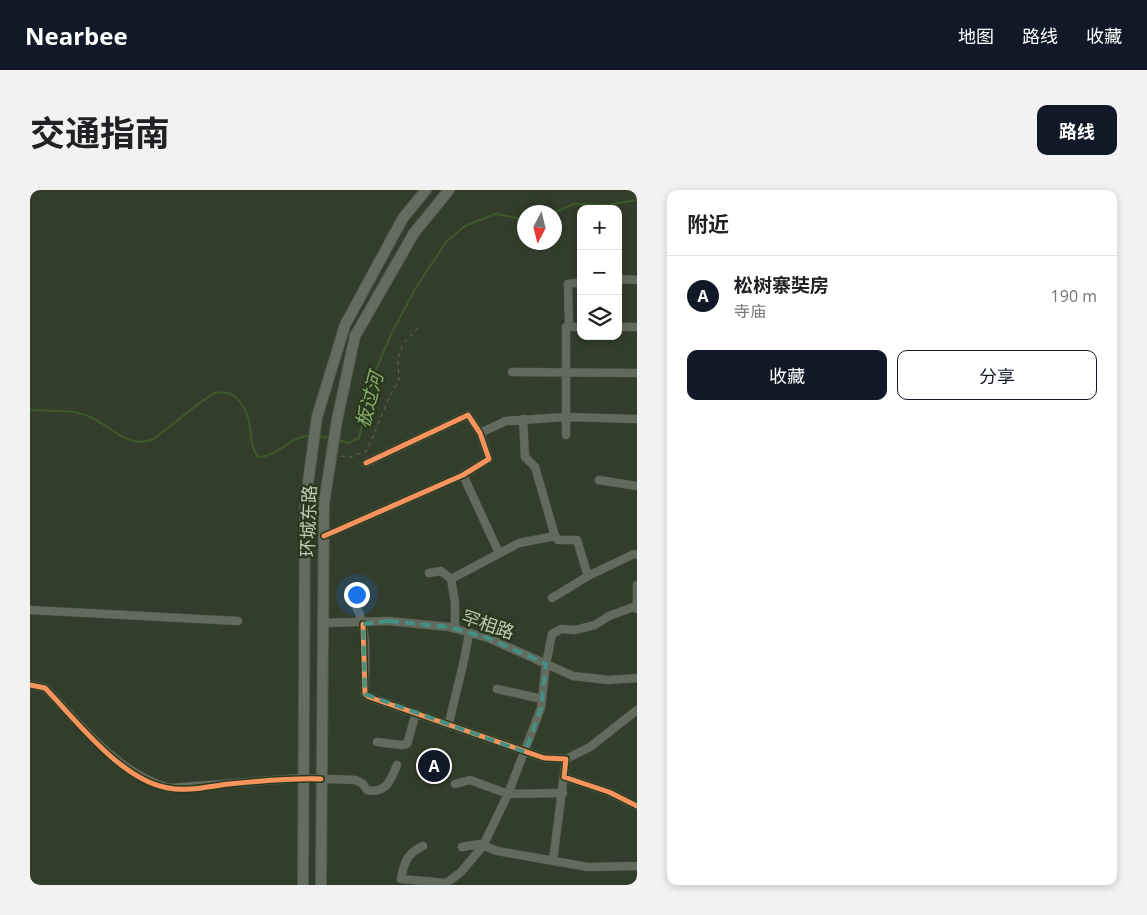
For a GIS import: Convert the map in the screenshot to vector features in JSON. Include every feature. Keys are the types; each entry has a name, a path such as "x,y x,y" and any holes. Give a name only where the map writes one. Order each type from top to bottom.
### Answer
{"main road":[{"name":"环城东路","path":"303,885 304,505 311,449 317,417 344,325 403,218 426,190"},
{"name":"环城东路","path":"321,885 324,502 337,420 355,336 414,233 449,190"}],"street":[{"path":"622,279 637,280"},
{"path":"569,327 568,284 577,283"},
{"path":"566,435 566,327 577,327"},
{"path":"622,327 637,327"},
{"path":"512,372 637,373"},
{"path":"324,536 462,475 490,459 480,433 468,415 366,463"},
{"path":"480,433 506,421 566,417 637,418"},
{"path":"523,420 525,457 535,468 555,536 558,540 577,540 588,576"},
{"path":"462,475 499,553"},
{"path":"599,480 637,486"},
{"path":"451,578 519,544 555,536"},
{"path":"552,598 588,576 634,554 637,555"},
{"path":"429,573 441,571 451,578 455,603 455,628"},
{"path":"423,846 414,850 404,862 401,879 445,884 461,872 483,846 508,794 541,708 546,664 552,634 561,629 576,630 595,625 609,616 637,608 637,585"},
{"path":"351,599 358,608 363,624 365,694 544,758 566,759 590,747 637,710"},
{"path":"30,610 238,622"},
{"name":"罕相路","path":"324,623 363,624 389,622 455,628 488,638 573,676 609,680 637,678"},
{"path":"449,724 466,658 469,632"},
{"path":"30,685 45,688 113,758 149,782 169,788 194,788 302,778 356,780 364,784 367,790 374,792 384,789 390,782 398,765"},
{"path":"497,689 542,699"},
{"path":"377,742 407,744 416,713"},
{"path":"553,861 566,759"},
{"path":"564,777 609,792 637,806"},
{"path":"455,784 470,780 508,794 562,793"},
{"path":"462,847 479,844 496,851 588,867 637,866"}],"path":[{"path":"331,453 350,457 366,451 388,400 399,380 398,358 404,344 418,328"}],"highlighted area":[{"path":"389,621 449,627 488,638 546,664 541,708 525,752 365,694 363,624"}],"waterway":[{"name":"板过河","path":"562,209 573,204 607,205 637,200"},
{"name":"板过河","path":"337,440 349,443 359,438 372,379 392,332 417,286 446,242 465,226 495,214 517,218"},
{"name":"板过河","path":"30,410 67,411 81,414 96,420 127,439 144,442 154,439 211,395 221,392 232,395 243,407 248,417 253,448 258,457 272,454 296,439 310,436"},
{"name":"板过河","path":"317,436 330,438"}],"cycle path":[{"path":"324,536 463,475 489,459 480,433 468,415 366,463"},
{"path":"363,624 365,694 369,697 544,758 566,759 564,777 609,792 637,806"},
{"path":"30,685 45,688 117,762 133,774 151,783 168,788 183,789 263,781 321,779"}],"place":[{"name":"松树寨奘房","path":"434,766"}]}
